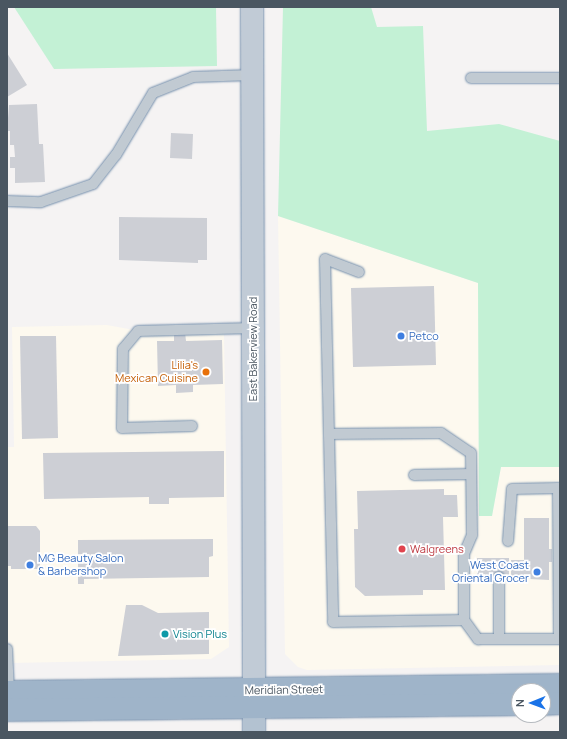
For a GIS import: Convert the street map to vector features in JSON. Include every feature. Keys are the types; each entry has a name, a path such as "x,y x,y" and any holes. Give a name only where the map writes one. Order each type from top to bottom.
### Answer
{"highway":[{"name":"Meridian Street","path":"254,699 560,686"},
{"name":"Meridian Street","path":"8,698 254,699 511,704"}],"main road":[{"name":"East Bakerview Road","path":"252,7 254,699"},
{"path":"254,699 254,732"}],"lane":[{"path":"7,201 41,202 93,184 116,155 153,93 193,77 252,76"},
{"path":"471,78 560,78"},
{"path":"359,272 325,259 333,622 464,620"},
{"path":"192,426 122,428 123,349 138,331 253,328"},
{"path":"329,434 441,432 471,453 472,535 464,554 464,620 478,639 560,639 558,488 512,489 508,541"},
{"path":"414,475 471,474"},
{"path":"499,577 500,639"},
{"path":"7,649 8,698"}],"shaded area":[{"path":"278,216 478,283 479,516 492,516 501,467 560,467 560,665 307,670 298,667 285,654"},
{"path":"107,325 161,335 224,334 229,647 211,659 10,663 7,621 7,447 14,447 12,327"}],"green space":[{"path":"14,7 216,7 217,66 54,69"},
{"path":"283,7 371,7 377,27 423,26 427,131 499,124 560,141 560,467 501,467 492,516 479,516 478,283 278,216"}],"building":[{"path":"7,53 27,85 7,97"},
{"path":"37,104 39,144 43,144 45,182 15,183 15,168 10,168 10,157 15,157 14,145 10,145 10,131 7,131 9,105"},
{"path":"171,133 193,134 192,159 170,158"},
{"path":"119,217 207,218 207,260 198,260 198,263 119,260"},
{"path":"434,286 436,365 353,367 351,288"},
{"path":"174,332 185,332 186,341 222,340 223,384 193,385 193,392 176,393 176,385 158,386 157,341 174,341"},
{"path":"20,336 56,336 58,438 22,439"},
{"path":"224,451 224,497 169,498 169,504 149,504 149,497 44,499 43,453"},
{"path":"444,489 444,495 457,495 458,517 443,517 445,590 423,590 423,595 365,596 355,587 354,529 358,529 357,491"},
{"path":"524,518 549,518 549,549 552,549 552,562 549,562 549,580 511,578 511,560 524,560"},
{"path":"7,526 36,526 40,531 40,569 11,569 11,566 7,566"},
{"path":"213,539 213,556 209,557 209,577 84,579 84,584 78,584 78,540"},
{"path":"477,558 509,558 509,577 486,577 486,581 477,581"},
{"name":"Vision Plus","path":"126,605 142,605 158,613 209,612 209,654 118,656"}],"place":[{"name":"Petco","path":"401,336"},
{"name":"Lilia's Mexican Cuisine","path":"206,372"},
{"name":"Walgreens","path":"402,549"},
{"name":"MG Beauty Salon & Barbershop","path":"30,565"},
{"name":"West Coast Oriental Grocer","path":"537,572"},
{"name":"Vision Plus","path":"165,634"}]}
